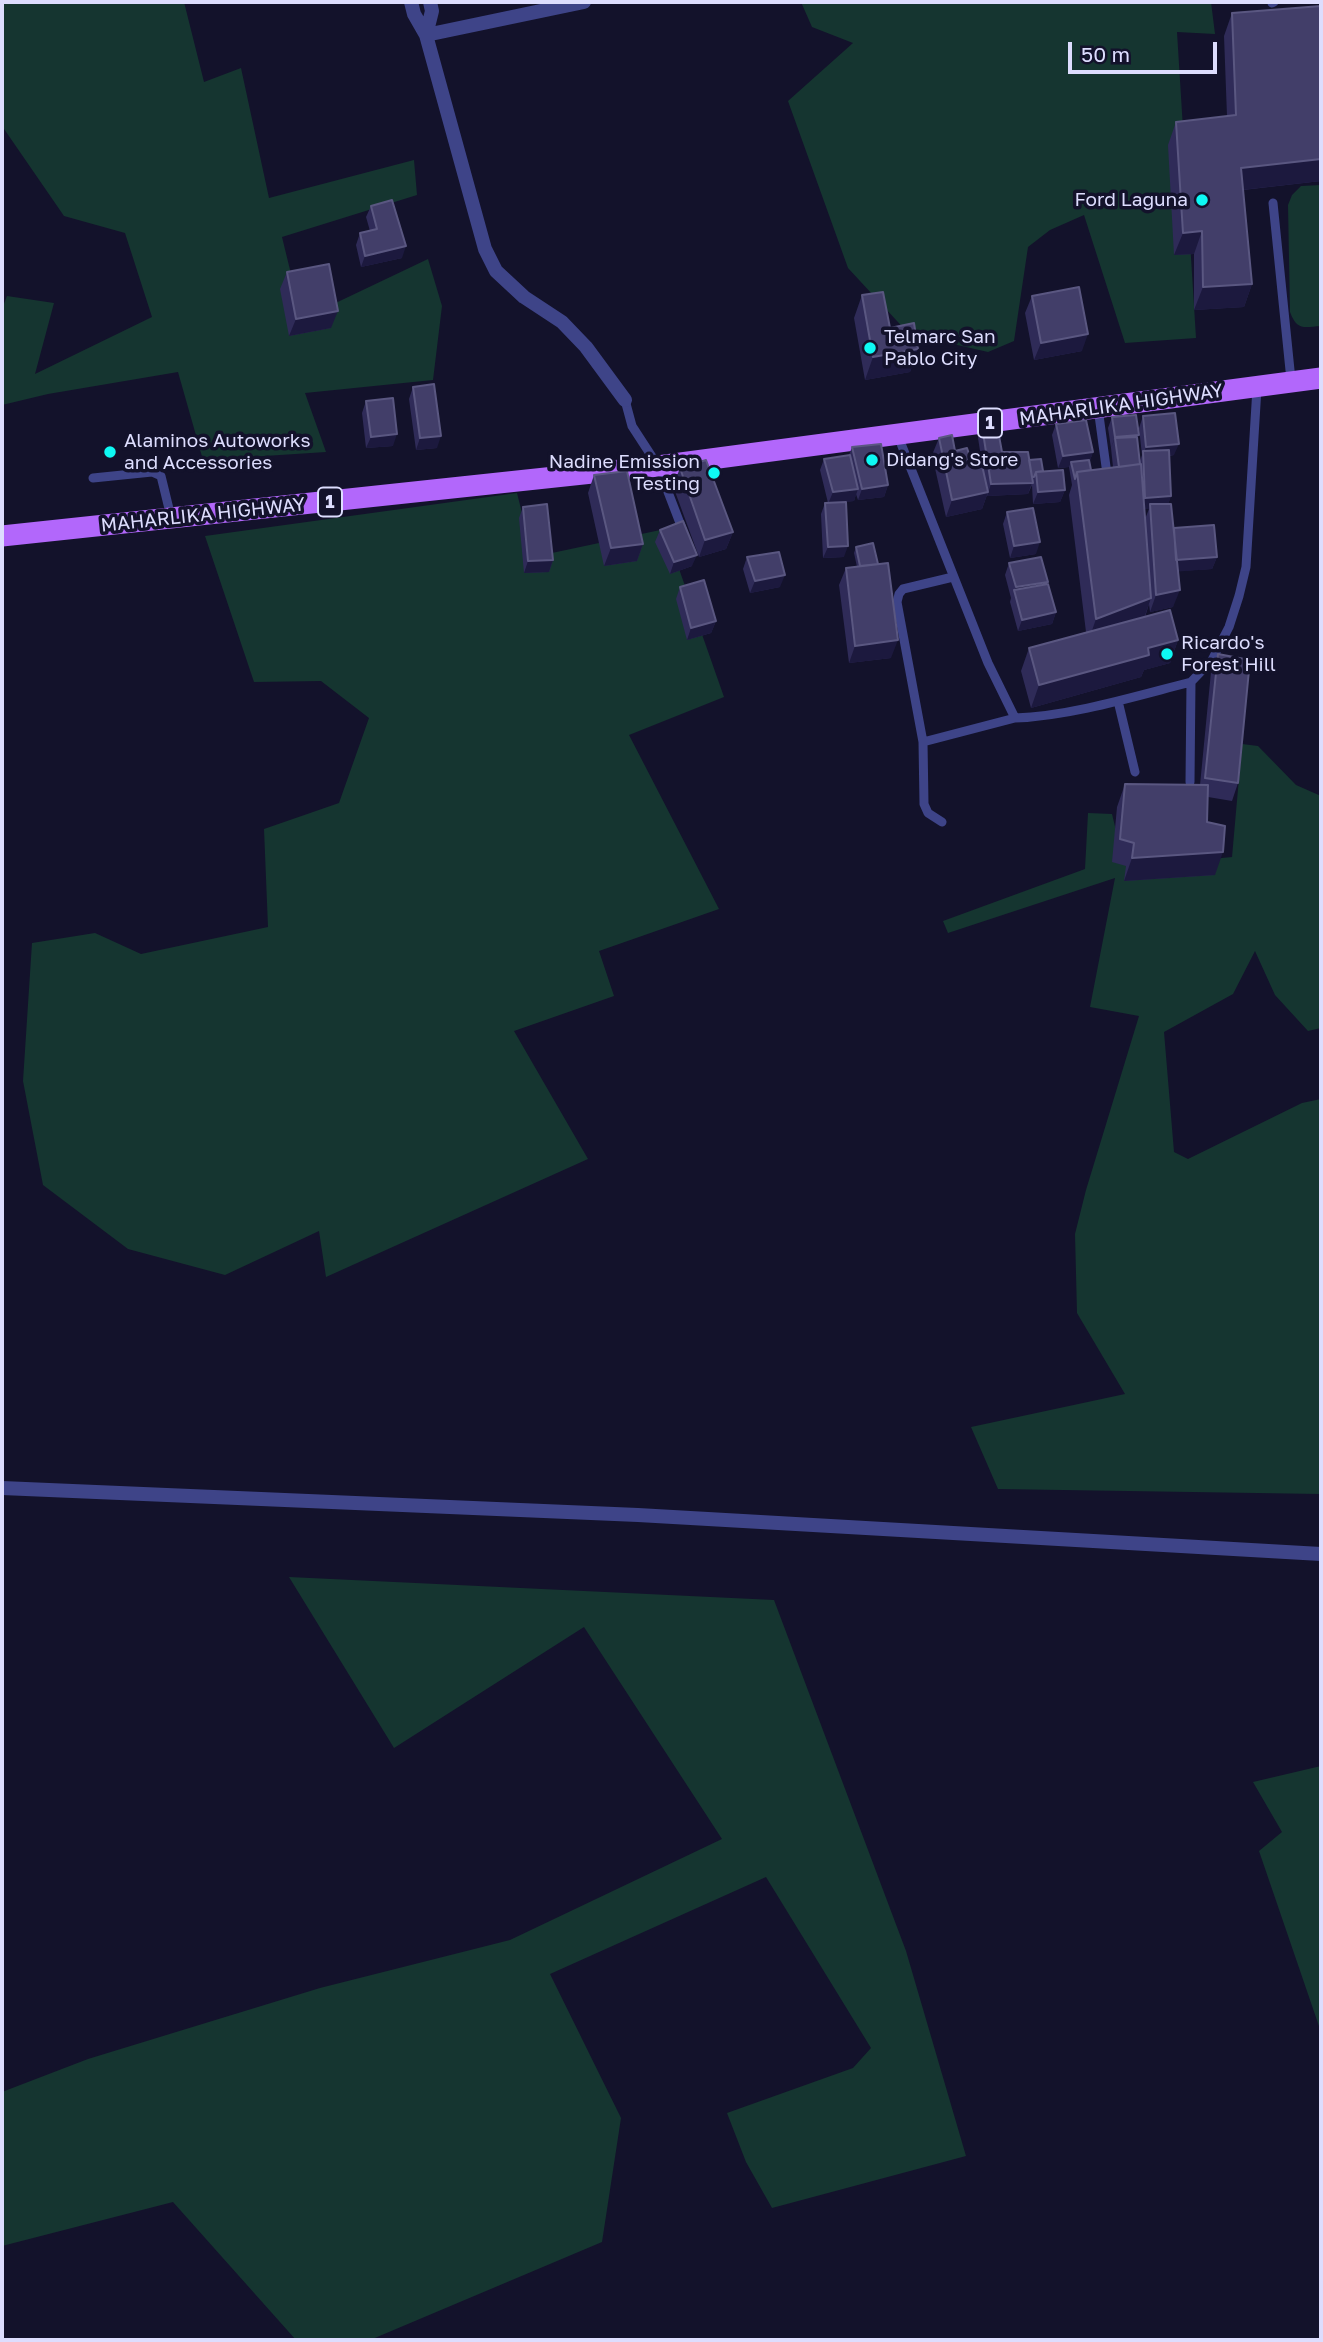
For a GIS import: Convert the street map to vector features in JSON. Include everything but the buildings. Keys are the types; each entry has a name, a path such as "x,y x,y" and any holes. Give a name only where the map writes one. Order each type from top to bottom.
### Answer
{"main road":[{"name":"MAHARLIKA HIGHWAY","path":"2,536 658,466 1321,378"}],"street":[{"path":"411,2 414,14 426,35 481,236 496,271 524,296 562,322 586,347 625,400"},
{"path":"426,35 432,11 430,2"},
{"path":"426,35 584,2"},
{"path":"2,1488 624,1514 1321,1554"}],"lane":[{"path":"1273,203 1291,382"},
{"path":"923,743 1015,718 1118,701 1191,682 1212,660 1229,627 1245,567 1257,387"},
{"path":"625,400 632,426 658,466 687,542"},
{"path":"1098,408 1107,474"},
{"path":"897,435 988,663 1015,718"},
{"path":"93,478 152,472 161,476 171,519"},
{"path":"942,822 928,813 924,804 923,743 897,602 903,589 953,577"},
{"path":"1189,782 1191,682"},
{"path":"1118,701 1135,772"}],"green space":[{"path":"2,2 184,2 204,82 241,68 269,198 414,160 417,195 282,237 302,319 428,259 442,306 433,380 305,393 326,452 203,460 178,372 48,394 2,405 2,309 7,296 54,303 35,374 152,317 125,233 64,216 2,126"},
{"path":"801,2 1211,2 1215,34 1177,32 1196,338 1125,343 1084,215 1050,230 1028,247 1014,341 988,352 909,334 848,268 788,101 853,43 812,27"},
{"path":"1321,185 1321,326 1306,327 1298,325 1290,312 1288,205 1292,195 1301,186"},
{"path":"517,493 533,557 665,529 724,697 629,735 719,909 599,951 614,996 514,1031 588,1159 326,1277 319,1231 225,1275 128,1249 43,1185 23,1081 32,943 95,933 141,954 268,927 264,829 339,803 369,718 321,681 254,682 205,536"},
{"path":"1242,744 1258,746 1296,785 1321,796 1321,1028 1308,1031 1275,995 1255,951 1233,994 1164,1032 1174,1152 1188,1159 1302,1103 1321,1099 1321,1494 998,1489 971,1427 1125,1394 1077,1313 1075,1234 1139,1016 1090,1007 1115,878 948,933 943,921 1085,869 1088,813 1112,814 1120,847 1131,867 1232,857"},
{"path":"289,1577 774,1600 906,1951 966,2156 772,2208 746,2162 727,2113 853,2068 871,2048 766,1877 550,1974 621,2118 602,2242 370,2340 296,2340 173,2202 2,2246 2,2092 88,2059 320,1988 510,1940 722,1839 584,1627 394,1748"},
{"path":"1321,1766 1321,2032 1259,1851 1282,1832 1253,1782"}],"place":[{"name":"Ford Laguna","path":"1202,200"},
{"name":"Telmarc San Pablo City","path":"870,348"},
{"name":"Alaminos Autoworks and Accessories","path":"110,452"},
{"name":"Didang's Store","path":"872,460"},
{"name":"Nadine Emission Testing","path":"714,473"},
{"name":"Ricardo's Forest Hill","path":"1167,654"}]}
